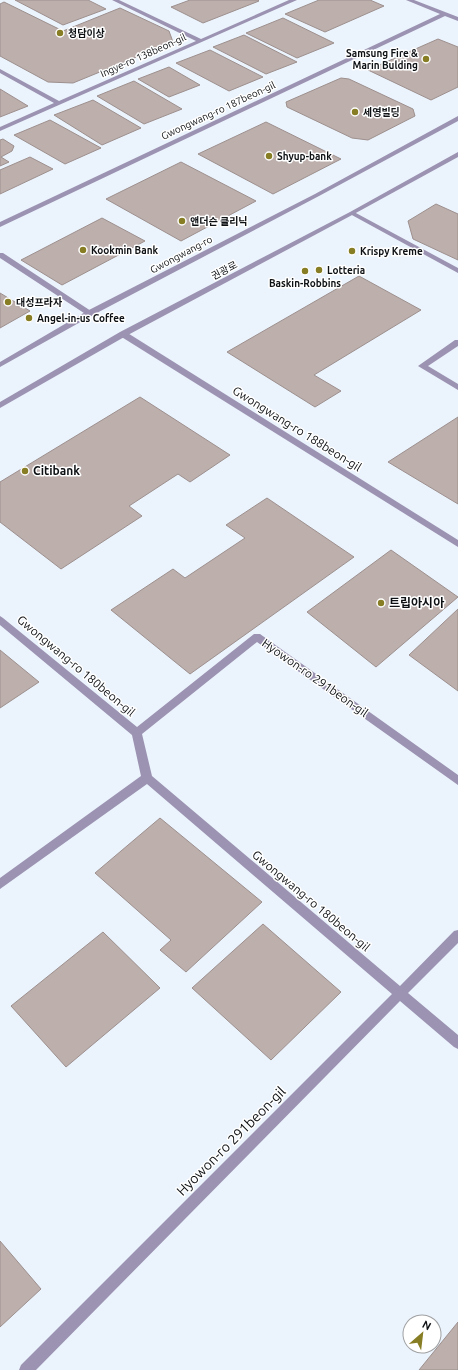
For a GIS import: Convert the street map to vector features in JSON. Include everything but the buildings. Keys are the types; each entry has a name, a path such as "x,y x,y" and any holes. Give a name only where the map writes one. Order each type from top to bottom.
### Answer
{"street":[{"path":"115,0 201,41"},
{"name":"Ingye-ro 138beon-gil","path":"0,129 294,0"},
{"path":"409,0 458,20"},
{"name":"Gwongwang-ro 187beon-gil","path":"0,225 445,14"},
{"path":"0,71 59,103"},
{"name":"Gwongwang-ro","path":"0,365 90,313 458,118"},
{"name":"권광로","path":"0,405 122,334 352,214 458,154"},
{"path":"352,214 458,271"},
{"path":"0,255 90,313"},
{"name":"Gwongwang-ro 188beon-gil","path":"122,334 458,544"},
{"path":"458,342 422,366 458,387"},
{"name":"Gwongwang-ro 180beon-gil","path":"0,620 137,733 148,778 458,1042"},
{"name":"Hyowon-ro 291beon-gil","path":"137,733 257,637 458,780"},
{"path":"0,884 148,778"},
{"name":"Hyowon-ro 291beon-gil","path":"26,1370 458,935"}],"place":[{"name":"청담이상","path":"60,33"},
{"name":"Samsung Fire & Marin Bulding","path":"426,59"},
{"name":"세영빌딩","path":"355,112"},
{"name":"Shyup-bank","path":"269,156"},
{"name":"앤더슨 클리닉","path":"182,221"},
{"name":"Kookmin Bank","path":"83,250"},
{"name":"Krispy Kreme","path":"352,251"},
{"name":"Lotteria","path":"319,270"},
{"name":"Baskin-Robbins","path":"305,271"},
{"name":"대성프라자","path":"8,302"},
{"name":"Angel-in-us Coffee","path":"29,318"},
{"name":"Citibank","path":"25,471"},
{"name":"트립아시아","path":"381,603"}]}
